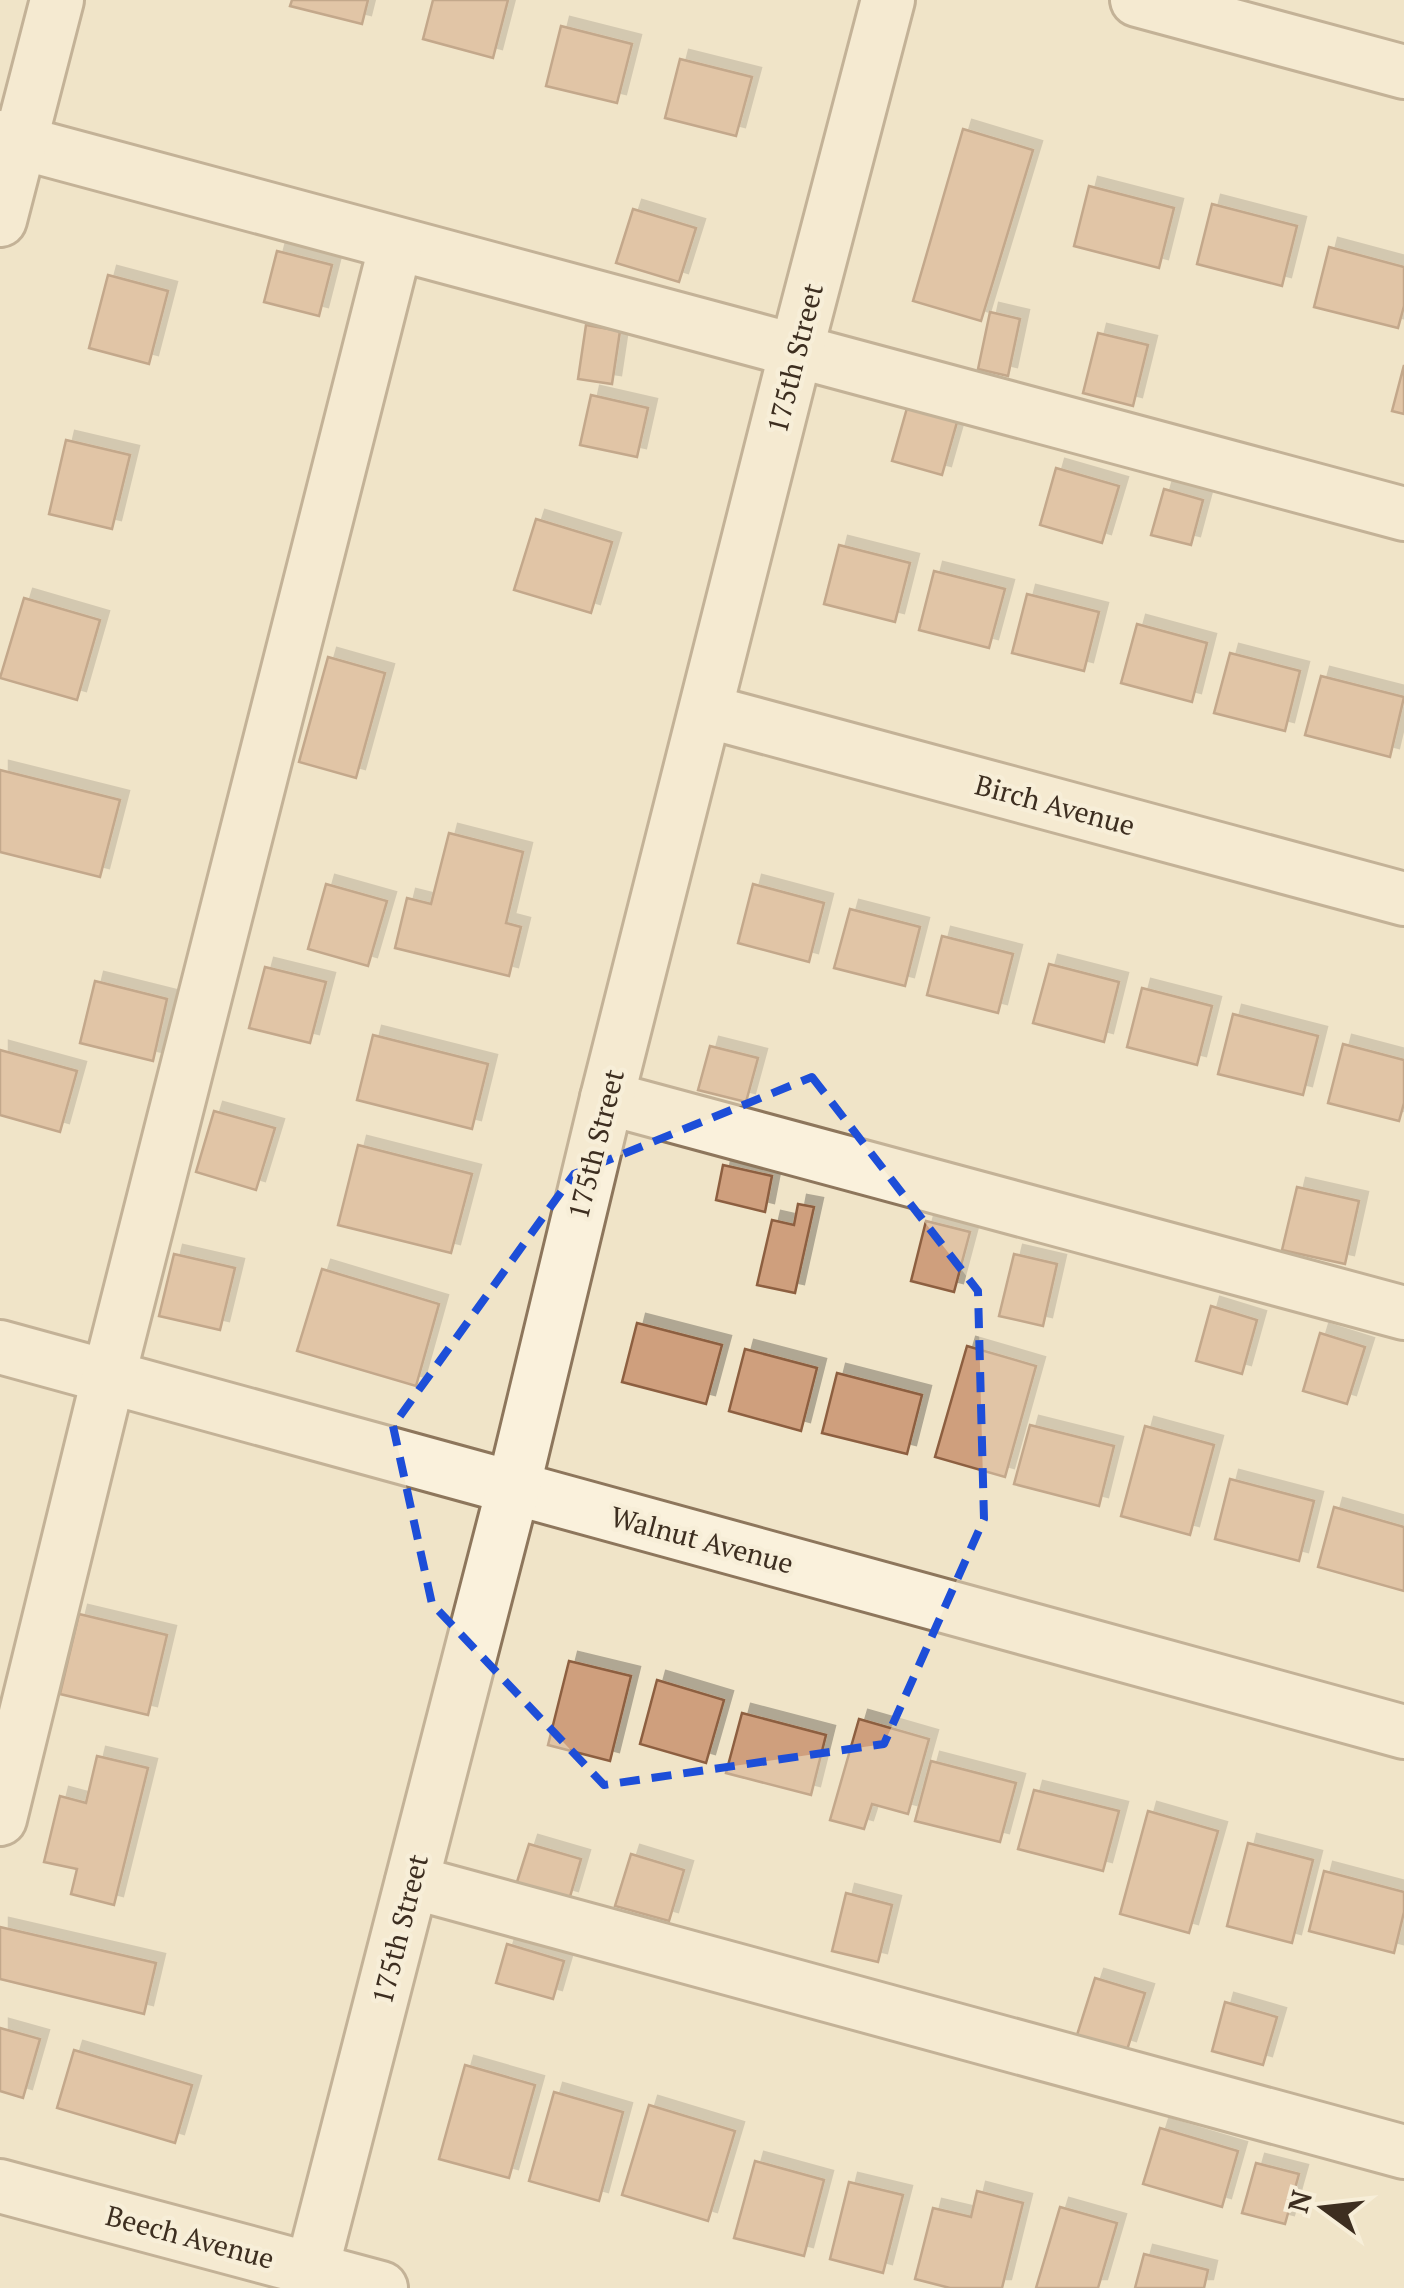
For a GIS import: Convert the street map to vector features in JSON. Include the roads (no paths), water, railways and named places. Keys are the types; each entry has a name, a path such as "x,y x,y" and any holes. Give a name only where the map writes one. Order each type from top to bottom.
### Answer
{"street":[{"path":"0,220 10,140 57,0"},
{"name":"175th Street","path":"310,2279 888,0"},
{"path":"1137,0 1404,72"},
{"path":"10,140 1404,514"},
{"path":"3,1790 396,244"},
{"name":"Birch Avenue","path":"706,712 1404,898"},
{"path":"607,1098 1404,1313"},
{"name":"Walnut Avenue","path":"0,1347 1404,1732"},
{"path":"412,1882 1404,2152"},
{"name":"Beech Avenue","path":"0,2186 310,2279 380,2288"}]}
